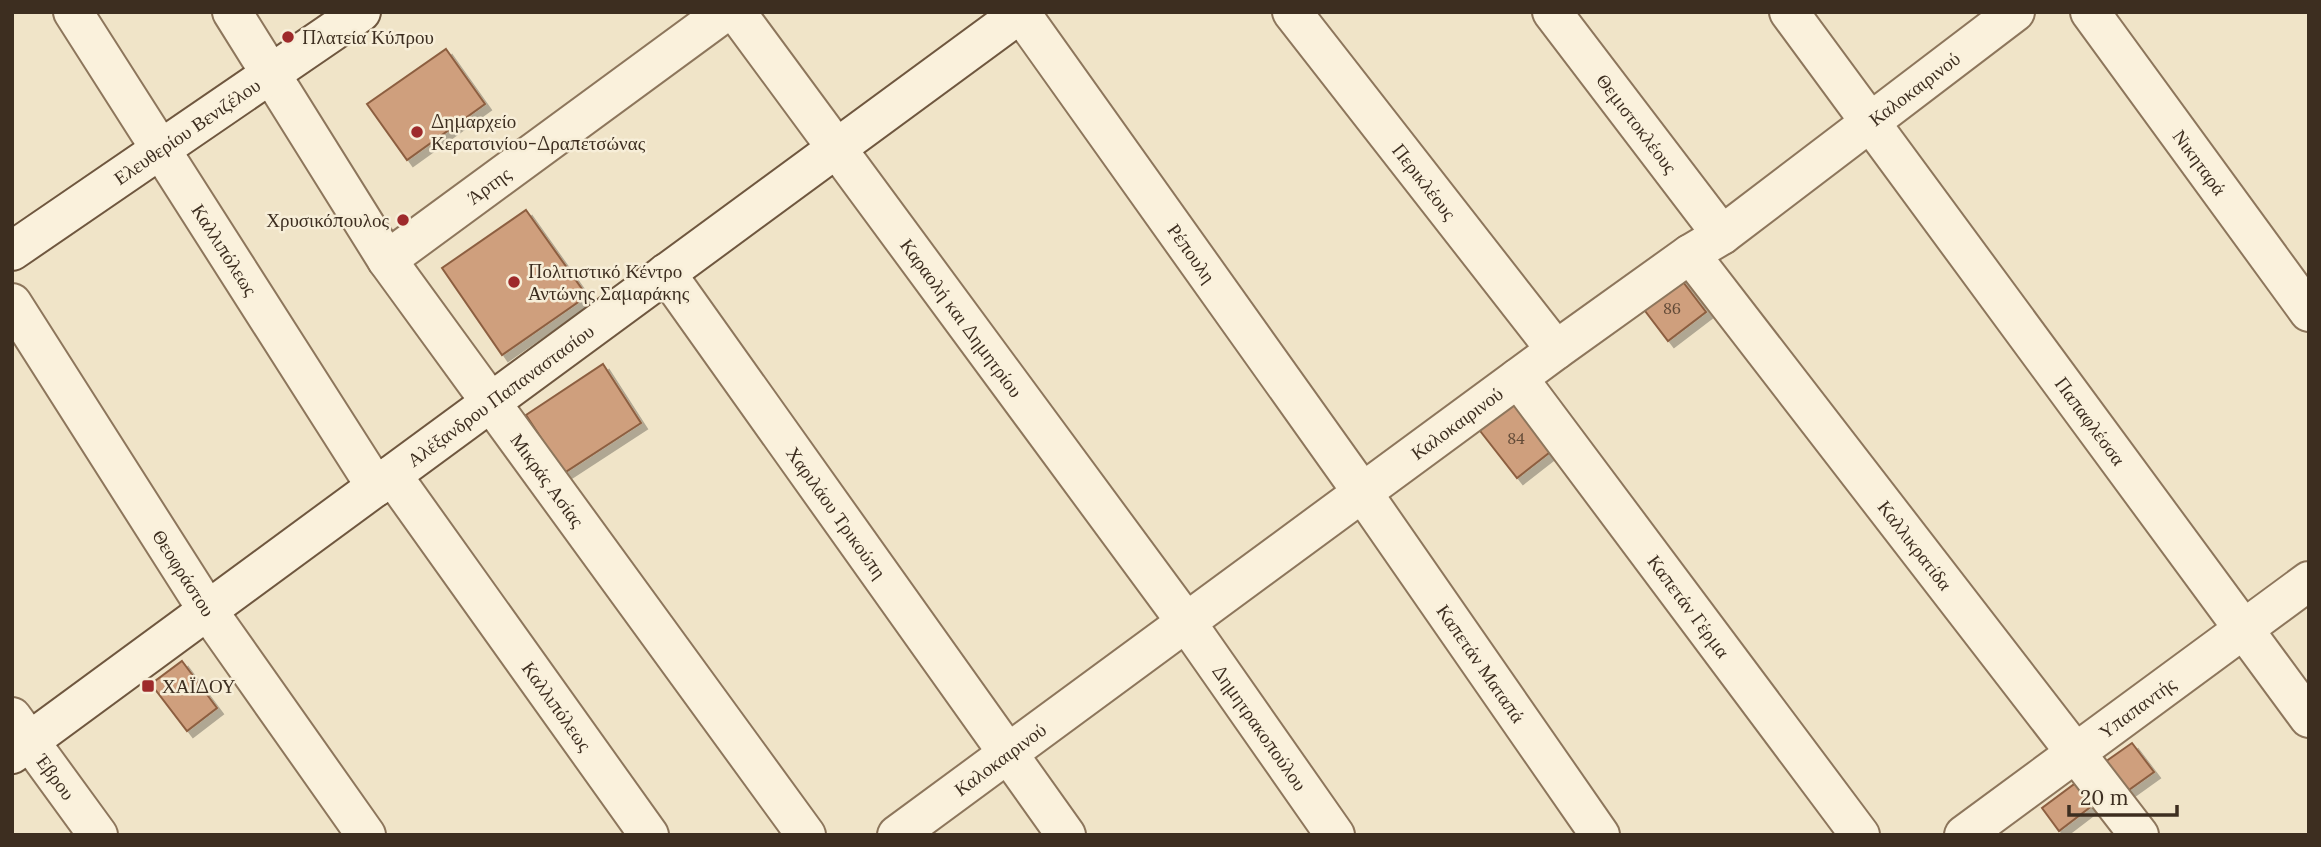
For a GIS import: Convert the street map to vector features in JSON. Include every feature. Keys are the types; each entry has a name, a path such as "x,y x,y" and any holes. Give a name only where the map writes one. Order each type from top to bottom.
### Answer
{"street":[{"name":"Καλλιπόλεως","path":"73,12 161,149 384,481 649,835"},
{"name":"Μικράς Ασίας","path":"232,12 387,260 806,835"},
{"name":"Ελευθερίου Βενιζέλου","path":"12,251 361,12"},
{"name":"Άρτης","path":"387,260 725,12"},
{"name":"Καραολή και Δημητρίου","path":"736,12 834,149 1186,622"},
{"name":"Αλέξανδρου Παπαναστασίου","path":"18,737 208,611 1021,12"},
{"name":"Ρέπουλη","path":"1021,12 1362,492"},
{"name":"Περικλέους","path":"1292,12 1556,349"},
{"name":"Θεμιστοκλέους","path":"1552,12 1722,234"},
{"name":"Παπαφλέσσα","path":"1789,12 2309,719"},
{"name":"Καλοκαιρινού","path":"897,835 1556,349 1722,234 2015,12"},
{"name":"Νικηταρά","path":"2090,12 2309,312"},
{"name":"Καλλικρατίδα","path":"1690,254 2139,835"},
{"name":"Χαριλάου Τρικούπη","path":"666,273 1066,835"},
{"name":"Θεοφράστου","path":"12,303 208,611 366,835"},
{"name":"Καπετάν Γέρμα","path":"1518,378 1860,835"},
{"name":"Καπετάν Ματαπά","path":"1362,492 1600,835"},
{"name":"Υπαπαντής","path":"1964,835 2309,581"},
{"name":"Δημητρακοπούλου","path":"1186,622 1335,835"},
{"name":"Έβρου","path":"18,737 98,835"}],"building":[{"name":"Δημαρχείο Κερατσινίου-Δραπετσώνας","path":"446,49 485,104 407,160 367,104"},
{"name":"Πολιτιστικό Κέντρο Αντώνης Σαμαράκης","path":"526,210 587,296 502,355 442,268"},
{"path":"1677,274 1706,312 1668,341 1639,303"},
{"path":"603,364 641,423 564,473 526,415"},
{"path":"1515,398 1554,449 1517,478 1477,427"},
{"path":"182,661 217,708 187,731 151,684"},
{"path":"2132,743 2154,772 2126,792 2105,762"},
{"path":"2081,779 2097,802 2059,831 2042,808"}],"place":[{"name":"Πλατεία Κύπρου","path":"288,37"},
{"name":"Δημαρχείο Κερατσινίου-Δραπετσώνας","path":"417,132"},
{"name":"Χρυσικόπουλος","path":"403,220"},
{"name":"Πολιτιστικό Κέντρο Αντώνης Σαμαράκης","path":"514,282"},
{"name":"ΧΑΪΔΟΥ","path":"148,686"}]}
